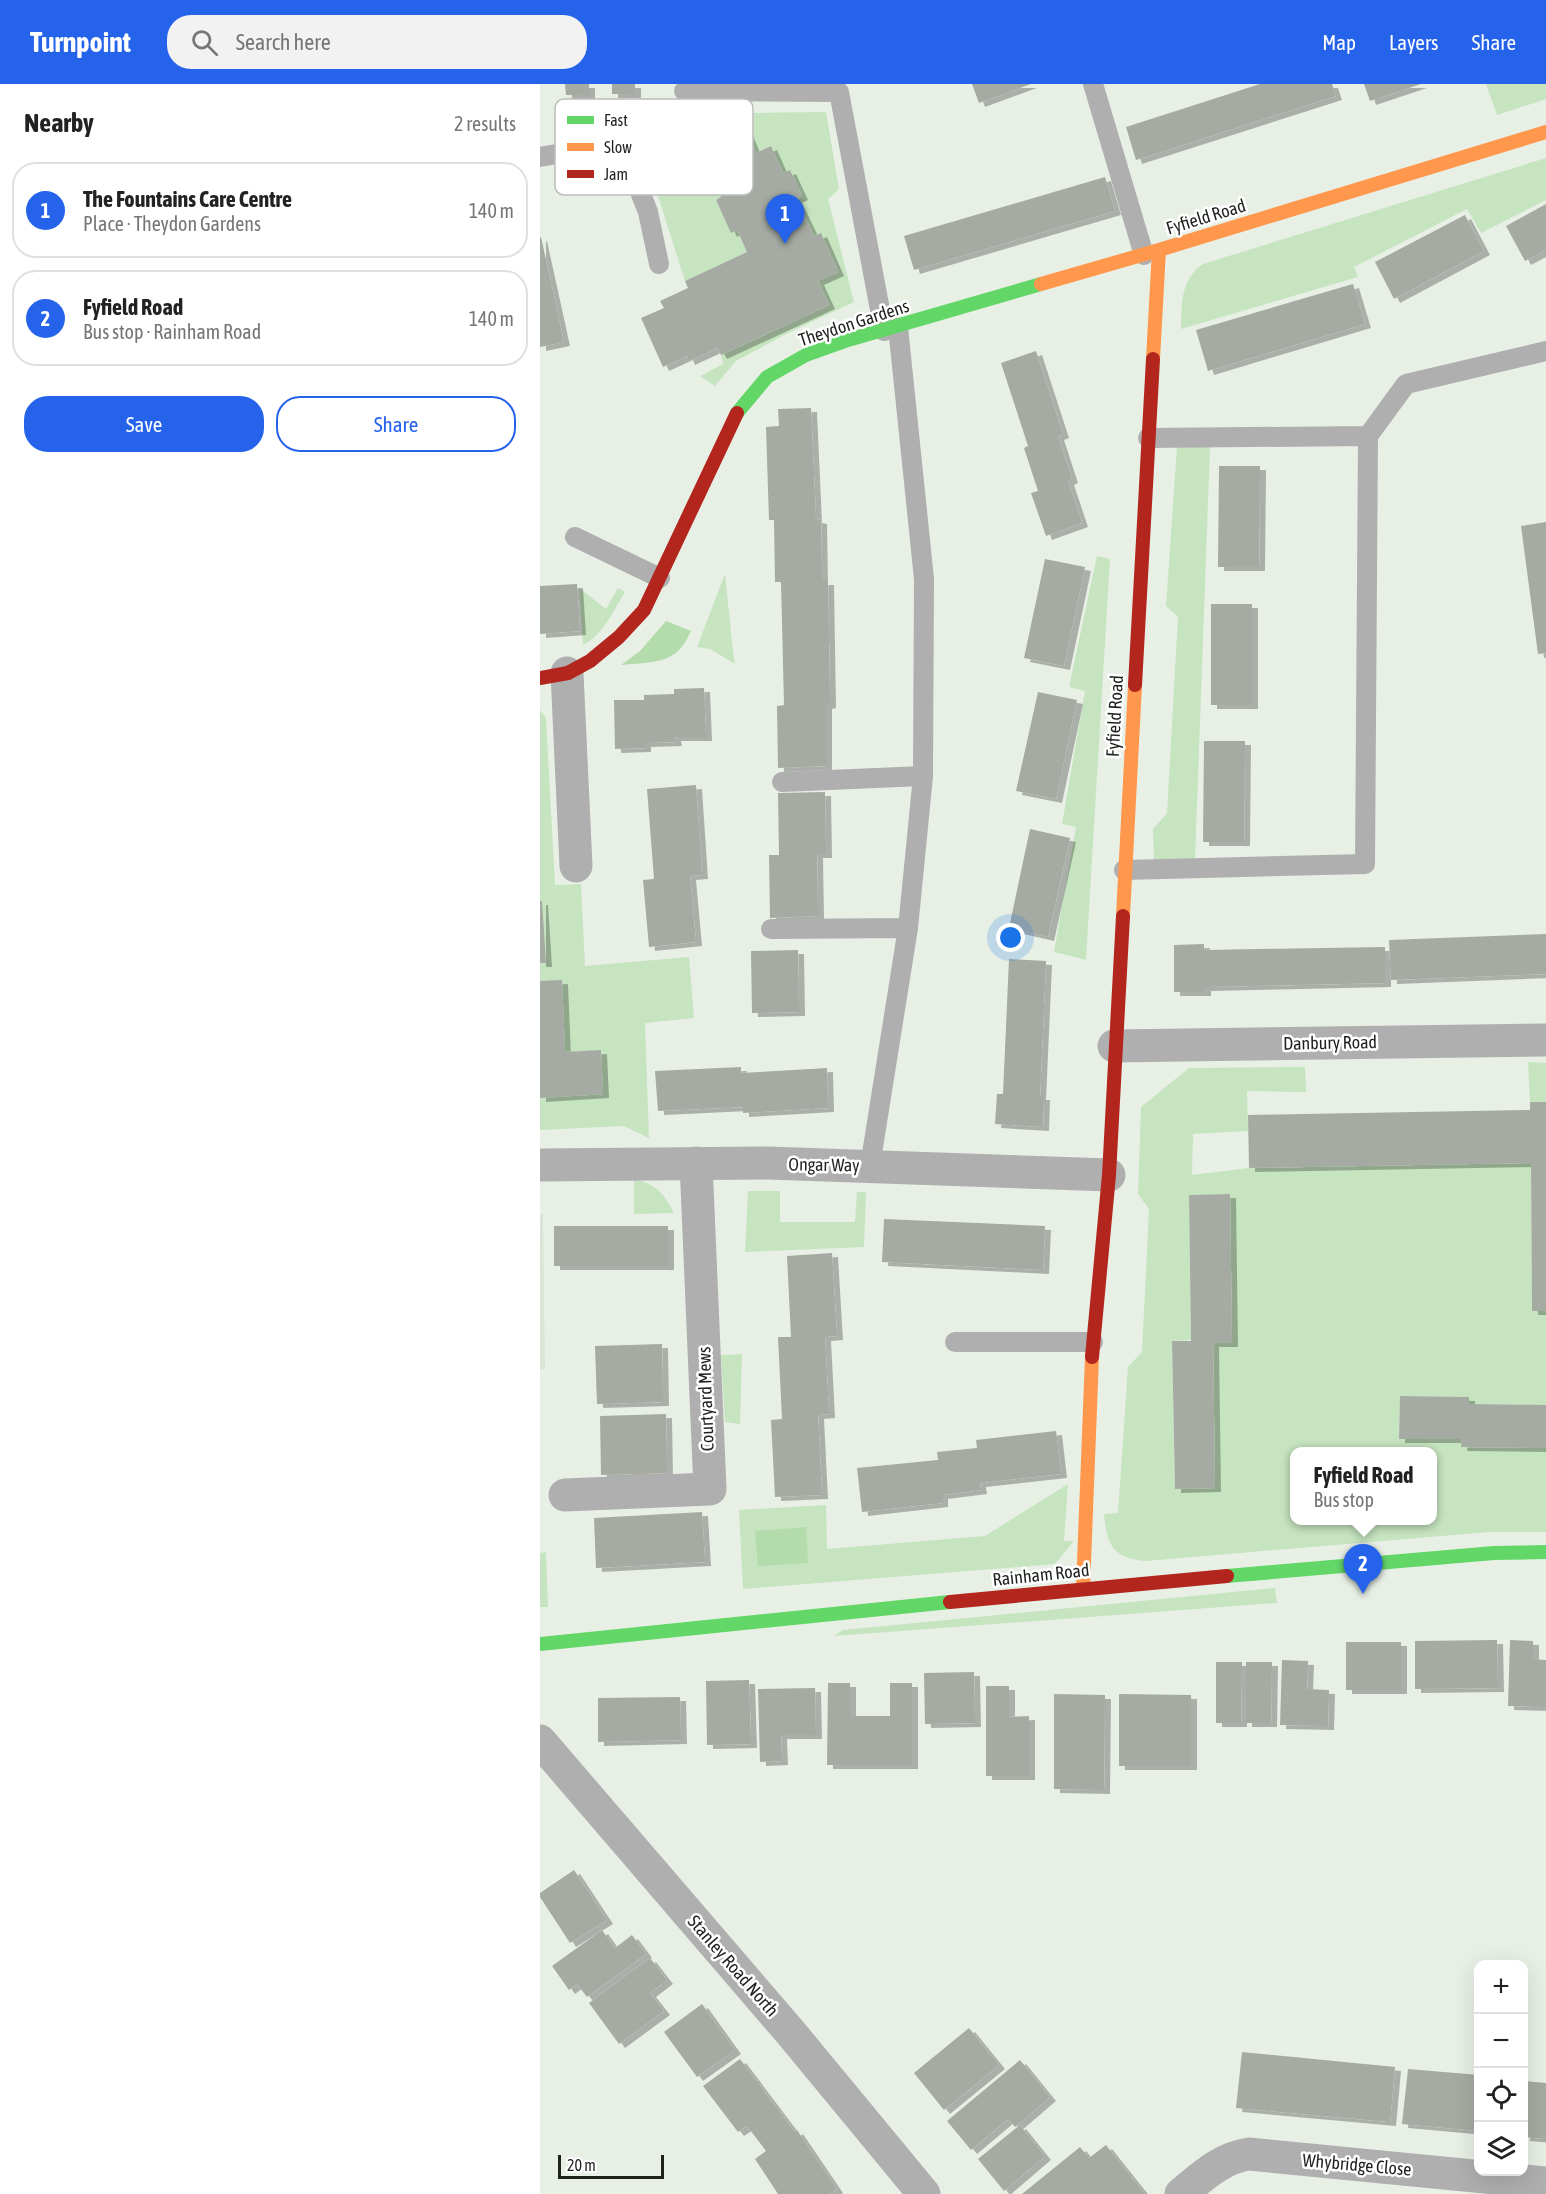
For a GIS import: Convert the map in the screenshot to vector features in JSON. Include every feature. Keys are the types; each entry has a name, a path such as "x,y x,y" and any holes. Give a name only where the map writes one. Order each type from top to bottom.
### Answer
{"street":[{"name":"Fyfield Road","path":"1083,1588 1093,1342 1109,1175 1114,1046 1148,438 1151,253 1546,132"},
{"name":"Theydon Gardens","path":"554,676 598,655 624,633 644,610 738,411 767,377 806,355 848,340 1151,253"},
{"path":"554,676 576,866"},
{"name":"Danbury Road","path":"1114,1046 1546,1041"},
{"name":"Courtyard Mews","path":"565,1495 710,1490 696,1164"},
{"name":"Ongar Way","path":"540,1165 870,1166 1109,1175"},
{"name":"Rainham Road","path":"540,1644 1083,1588 1494,1553 1546,1552"},
{"name":"Stanley Road North","path":"540,1741 791,2033 924,2194"},
{"name":"Whybridge Close","path":"1181,2194 1222,2162 1249,2154 1508,2187 1546,2183"}],"lane":[{"path":"1093,84 1151,253"},
{"path":"684,91 839,92 891,329 924,579 922,776 908,928 870,1166"},
{"path":"540,157 555,154"},
{"path":"641,195 648,212 659,264"},
{"path":"1124,870 1365,864 1368,436 1406,384 1546,351"},
{"path":"1148,438 1368,436"},
{"path":"575,537 660,578"},
{"path":"782,782 922,776"},
{"path":"771,929 908,928"},
{"path":"955,1342 1093,1342"}],"shaded area":[{"path":"540,1214 543,1214 545,1369 540,1369"}],"green space":[{"path":"1486,84 1546,84 1546,99 1497,115"},
{"path":"826,112 839,189 828,199 854,302 736,361 715,386 700,376 723,364 721,355 829,305 818,281 838,271 821,234 814,236 796,199 802,196 790,170 783,173 771,146 756,153 753,146 753,113"},
{"path":"1546,158 1546,200 1481,233 1467,209 1354,267 1358,277 1181,329 1182,301 1186,285 1195,270 1203,264"},
{"path":"658,195 720,195 721,197 716,200 731,232 737,230 747,252 685,281"},
{"path":"1177,447 1210,447 1195,861 1154,863 1153,829 1167,813 1178,617 1166,606"},
{"path":"1097,556 1110,559 1086,960 1054,952 1076,827 1062,824 1085,691 1069,687"},
{"path":"725,574 735,664 710,649 697,647"},
{"path":"579,588 606,609 618,588 625,592 602,629 583,645"},
{"path":"666,621 691,631 681,648 661,660 621,665 640,651"},
{"path":"540,710 546,718 555,885 581,884 585,966 689,957 694,1018 645,1023 649,1138 624,1126 540,1130"},
{"path":"1528,1062 1546,1063 1546,1102 1530,1102"},
{"path":"1305,1067 1306,1092 1247,1091 1248,1131 1193,1134 1192,1175 1249,1168 1531,1163 1532,1311 1546,1311 1546,1405 1469,1404 1469,1397 1400,1396 1399,1438 1462,1439 1462,1447 1546,1448 1546,1532 1489,1532 1146,1561 1126,1557 1114,1548 1107,1534 1104,1514 1118,1513 1128,1367 1142,1352 1149,1209 1138,1194 1141,1107 1189,1068","holes":["1230,1194 1232,1343 1213,1343 1215,1488 1175,1489 1172,1341 1191,1340 1189,1195"]},
{"path":"634,1180 648,1183 659,1190 674,1213 634,1214"},
{"path":"748,1191 780,1191 780,1222 855,1222 857,1192 866,1192 864,1247 745,1252"},
{"path":"742,1354 740,1424 725,1422 721,1355"},
{"path":"1068,1484 1064,1541 1074,1541 1055,1564 743,1589 739,1510 826,1505 827,1549 985,1536"},
{"path":"806,1527 808,1563 758,1566 755,1531"},
{"path":"546,1552 548,1607 540,1607 540,1553"},
{"path":"1275,1588 1277,1603 834,1636 843,1630"}],"building":[{"path":"565,84 589,84 589,95 566,95"},
{"path":"612,84 635,84 635,94 612,94"},
{"path":"972,84 1031,84 979,103"},
{"path":"1260,84 1332,84 1336,96 1136,160 1126,127"},
{"path":"1364,84 1421,84 1370,101"},
{"path":"753,146 756,153 771,146 783,173 790,170 802,196 796,199 814,236 821,233 838,272 818,281 829,305 721,355 717,348 689,361 687,356 663,367 641,318 664,308 660,301 688,288 685,281 747,252 737,230 731,233 716,200 721,197 720,195 753,195"},
{"path":"1105,177 1115,211 914,270 904,236"},
{"path":"1546,204 1546,250 1525,261 1506,226"},
{"path":"1465,215 1484,251 1394,299 1375,262"},
{"path":"540,238 564,342 540,347"},
{"path":"1353,284 1365,324 1208,371 1196,330"},
{"path":"1036,351 1063,434 1058,436 1072,479 1068,481 1082,523 1046,536 1031,493 1038,491 1024,448 1028,446 1001,363"},
{"path":"811,408 816,519 821,520 822,581 828,581 830,704 826,705 826,766 778,768 777,706 784,705 781,582 775,582 774,520 769,520 766,427 779,426 778,409"},
{"path":"1219,466 1260,466 1259,567 1218,567"},
{"path":"1546,522 1546,653 1538,654 1521,526"},
{"path":"1045,559 1085,567 1064,666 1024,658"},
{"path":"577,584 580,631 540,634 540,586"},
{"path":"1211,604 1252,604 1252,705 1211,705"},
{"path":"704,688 706,737 675,737 676,742 645,743 645,748 615,749 614,700 644,700 644,695 674,694 674,689"},
{"path":"1038,692 1077,700 1056,799 1016,791"},
{"path":"1204,741 1245,741 1244,842 1203,842"},
{"path":"696,785 702,875 690,876 696,942 649,947 643,880 654,879 647,789"},
{"path":"825,792 826,854 817,854 818,916 770,918 769,855 779,855 778,793"},
{"path":"1030,829 1070,838 1048,937 1009,928"},
{"path":"540,901 542,901 546,963 540,963"},
{"path":"1546,934 1546,974 1391,980 1389,940"},
{"path":"1204,944 1204,950 1385,947 1385,983 1205,987 1205,992 1174,992 1174,945"},
{"path":"798,950 799,1012 752,1013 751,951"},
{"path":"1009,959 1046,961 1040,1096 1044,1096 1043,1127 995,1124 997,1094 1003,1094"},
{"path":"562,980 565,1052 601,1050 603,1094 540,1098 540,981"},
{"path":"741,1067 741,1073 827,1068 828,1108 743,1113 743,1107 658,1111 655,1071"},
{"path":"1530,1102 1546,1102 1546,1311 1532,1311 1531,1163 1249,1168 1248,1115 1530,1110"},
{"path":"1230,1194 1232,1343 1213,1343 1215,1488 1175,1489 1172,1341 1191,1341 1189,1195"},
{"path":"884,1219 1045,1226 1043,1270 882,1262"},
{"path":"554,1226 668,1226 668,1266 554,1266"},
{"path":"832,1253 837,1336 825,1337 829,1414 818,1415 822,1495 775,1497 771,1420 782,1419 778,1337 791,1337 787,1256"},
{"path":"662,1344 663,1402 597,1404 595,1346"},
{"path":"1400,1396 1469,1397 1469,1404 1546,1405 1546,1448 1461,1447 1462,1439 1399,1439"},
{"path":"666,1414 667,1473 601,1475 600,1416"},
{"path":"1056,1431 1061,1474 980,1483 981,1490 942,1495 942,1503 862,1512 857,1468 938,1460 937,1452 977,1448 976,1440"},
{"path":"702,1512 705,1562 596,1568 594,1518"},
{"path":"1497,1640 1498,1688 1415,1689 1415,1641"},
{"path":"1510,1640 1533,1641 1533,1659 1546,1660 1546,1707 1508,1706"},
{"path":"1346,1642 1401,1642 1401,1690 1346,1690"},
{"path":"1282,1660 1308,1661 1307,1689 1329,1690 1328,1726 1280,1725"},
{"path":"1216,1662 1242,1662 1241,1723 1216,1723"},
{"path":"1246,1662 1272,1662 1271,1723 1246,1723"},
{"path":"974,1672 975,1723 925,1724 924,1673"},
{"path":"749,1680 751,1744 707,1745 706,1681"},
{"path":"828,1683 850,1683 850,1716 890,1716 890,1683 912,1683 912,1765 827,1765"},
{"path":"986,1686 1009,1686 1009,1717 1029,1716 1029,1776 986,1776"},
{"path":"815,1688 816,1735 781,1735 782,1761 760,1762 758,1689"},
{"path":"1054,1694 1105,1695 1104,1790 1054,1789"},
{"path":"1119,1694 1191,1695 1191,1766 1119,1766"},
{"path":"680,1697 681,1740 598,1742 598,1698"},
{"path":"574,1870 607,1920 570,1943 540,1897 540,1893"},
{"path":"602,1930 615,1948 632,1935 646,1954 587,1997 577,1984 569,1990 552,1966"},
{"path":"650,1958 667,1980 650,1993 664,2011 619,2044 589,2003"},
{"path":"702,2004 735,2050 697,2077 664,2032"},
{"path":"969,2028 999,2065 944,2110 914,2073"},
{"path":"1242,2052 1395,2067 1390,2122 1236,2108"},
{"path":"740,2059 795,2132 797,2130 837,2189 830,2194 778,2194 755,2159 766,2151 747,2126 738,2132 703,2086"},
{"path":"1020,2060 1050,2097 1015,2127 1008,2119 971,2150 947,2121"},
{"path":"1408,2069 1474,2075 1474,2131 1402,2124"},
{"path":"1528,2081 1546,2083 1546,2139 1528,2137"},
{"path":"1020,2125 1045,2156 1004,2191 978,2159"},
{"path":"1106,2145 1145,2194 1022,2194 1080,2147 1089,2158"}],"traffic: fast":[{"path":"737,413 767,377 806,355 848,340 1041,284"},
{"path":"1227,1576 1494,1553 1546,1552"},
{"path":"540,1644 950,1602"}],"traffic: slow":[{"path":"1153,359 1159,250 1546,132"},
{"path":"1041,284 1159,250"},
{"path":"1123,916 1135,685"},
{"path":"1083,1588 1092,1357"}],"traffic: jam":[{"path":"1135,685 1153,359"},
{"path":"540,678 568,673 590,661 619,637 644,610 737,413"},
{"path":"1092,1357 1109,1175 1123,916"},
{"path":"950,1602 1227,1576"}],"place":[{"name":"The Fountains Care Centre","path":"785,244"},
{"name":"Fyfield Road","path":"1363,1594"}]}
